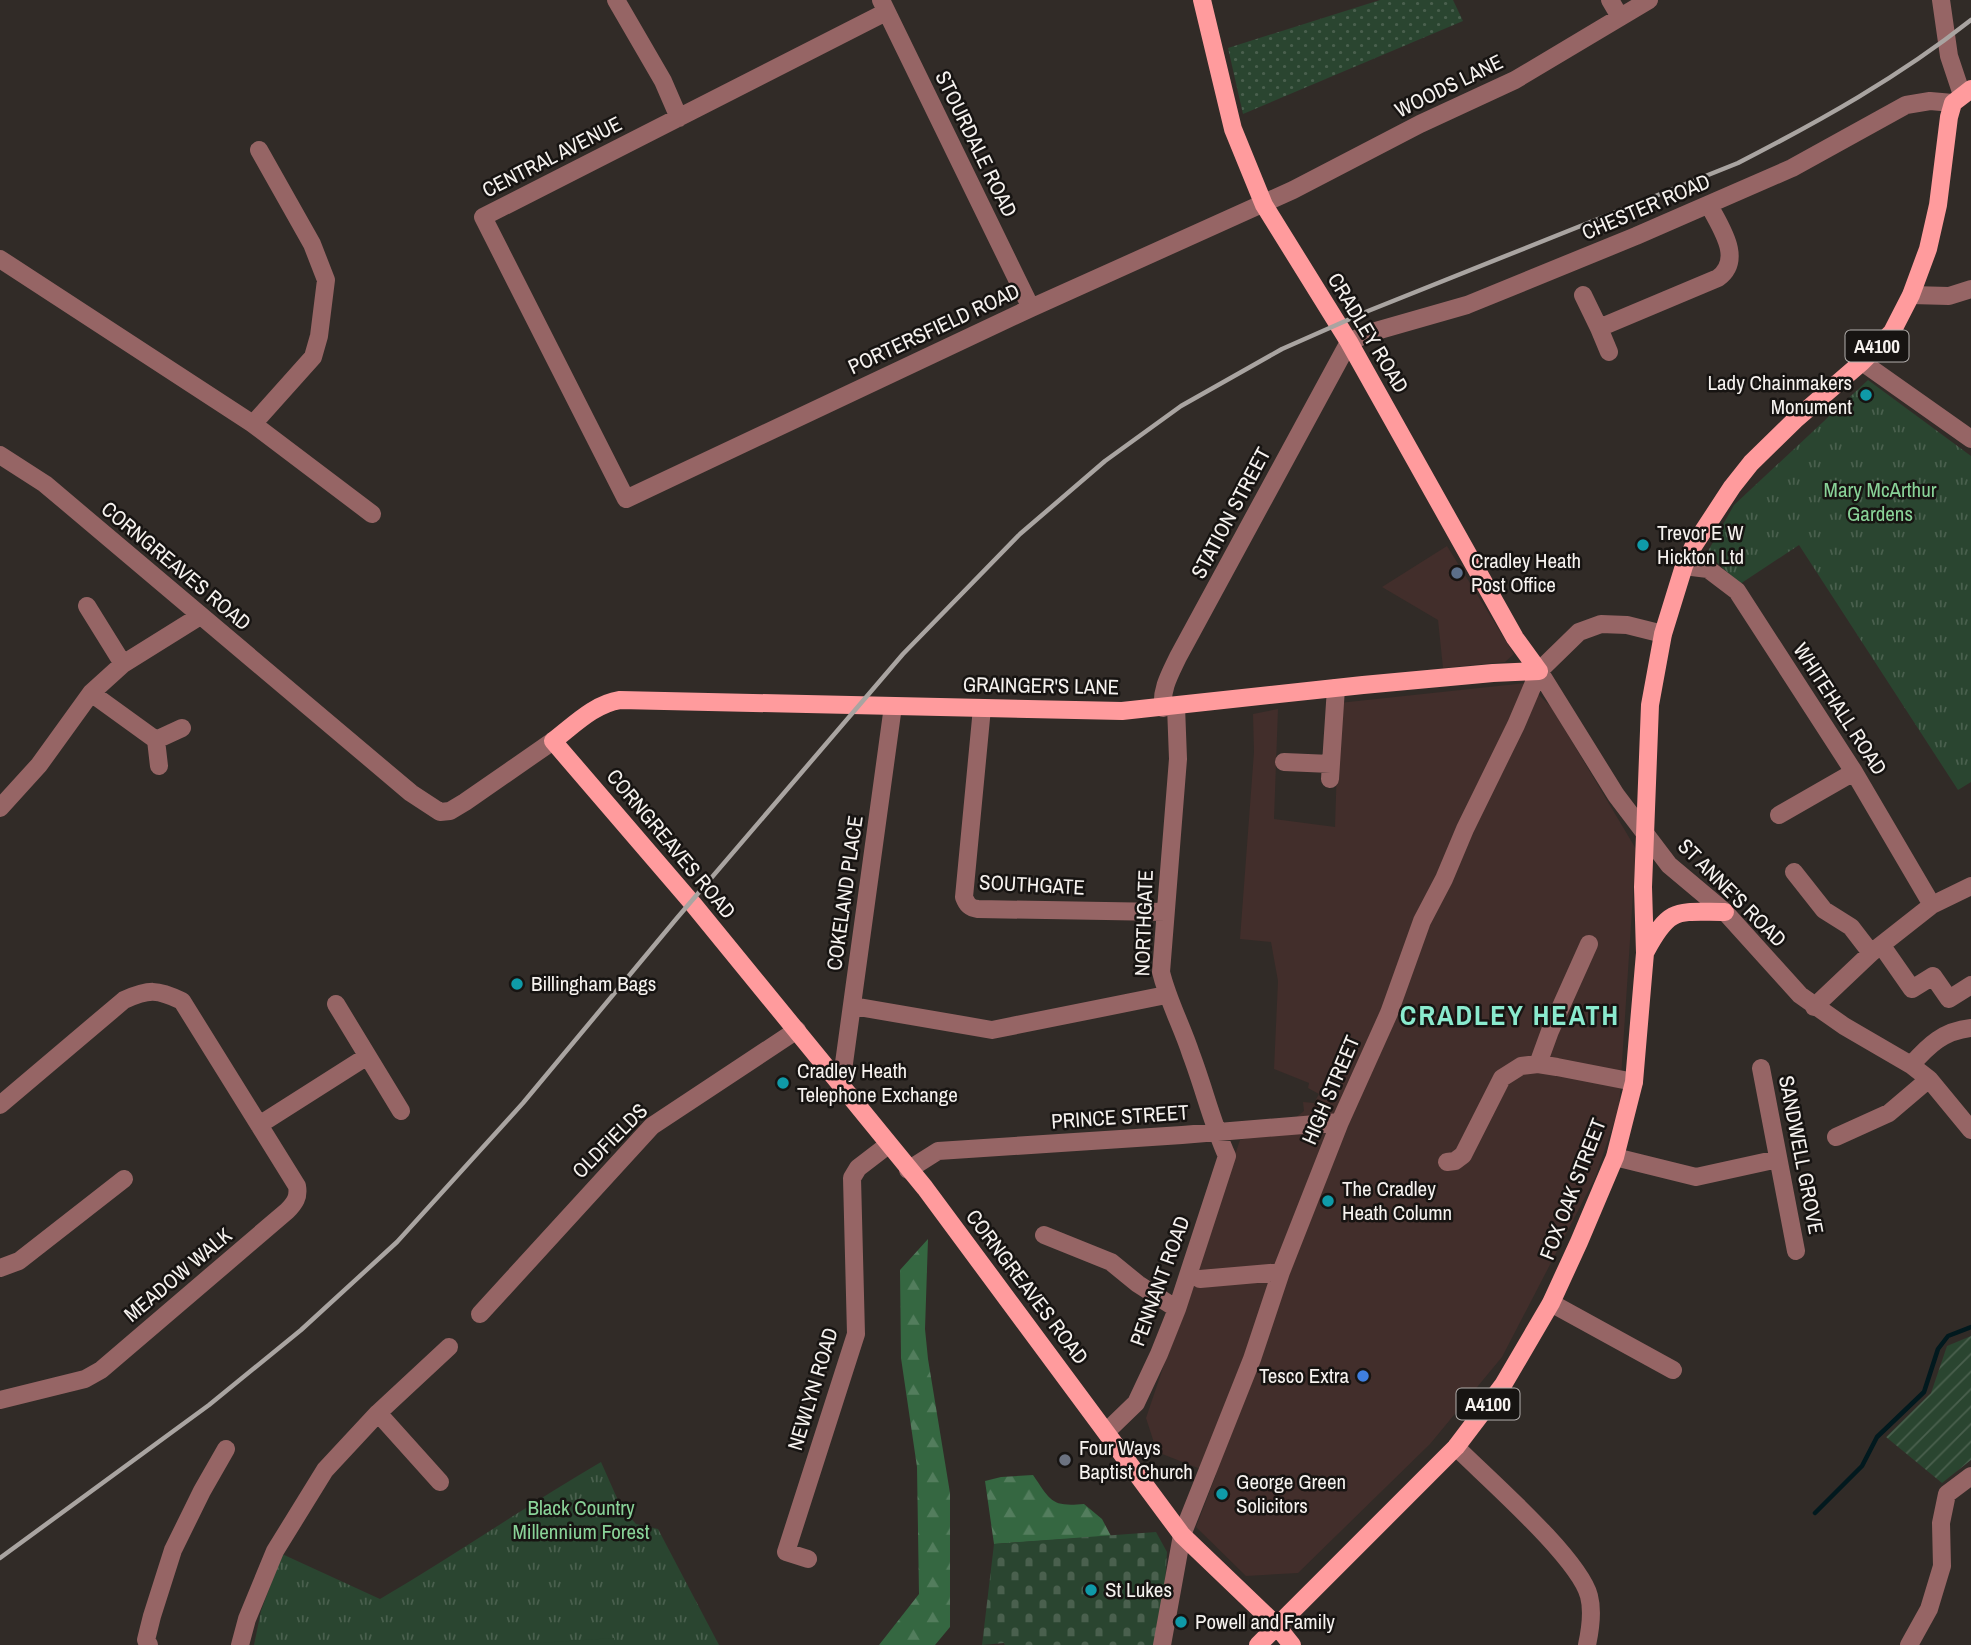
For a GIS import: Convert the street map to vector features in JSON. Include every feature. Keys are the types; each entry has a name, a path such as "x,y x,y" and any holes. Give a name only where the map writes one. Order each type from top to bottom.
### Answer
{"main road":[{"name":"CRADLEY ROAD","path":"1202,0 1233,129 1264,205 1349,342 1515,638 1539,671"},
{"name":"A4100","path":"1862,362 1892,332 1911,295 1928,249 1938,205 1949,117 1962,96"},
{"name":"FOX OAK STREET","path":"1276,1625 1456,1447 1503,1385 1551,1303 1615,1157 1634,1082 1645,953 1644,835 1650,705 1663,634 1684,566 1694,545 1751,463 1795,420 1862,362"},
{"name":"GRAINGER'S LANE","path":"553,741 593,710 607,702 620,700 1122,711 1336,688 1539,671"},
{"name":"CORNGREAVES ROAD","path":"553,741 693,904 939,1207 1182,1535 1276,1625 1292,1645"},
{"path":"1645,953 1659,926 1671,916 1686,912 1725,912"},
{"name":"A4100","path":"1258,1645 1276,1625"}],"street":[{"path":"616,0 663,81 679,118"},
{"path":"1610,0 1620,17"},
{"name":"WOODS LANE","path":"1264,205 1420,124 1515,80 1649,0"},
{"path":"1941,0 1949,56 1962,96"},
{"name":"CENTRAL AVENUE","path":"626,499 483,217 679,118 884,6"},
{"name":"STOURDALE ROAD","path":"884,6 1031,308"},
{"name":"CHESTER ROAD","path":"1349,342 1369,333 1467,305 1709,205 1792,168 1906,105 1962,96"},
{"path":"253,424 313,357 319,336 326,280 312,244 259,150"},
{"name":"PORTERSFIELD ROAD","path":"626,499 1031,308 1264,205"},
{"path":"1599,328 1725,273 1729,264 1728,246 1709,205"},
{"path":"0,259 253,424 372,514"},
{"path":"1911,295 1949,296 1971,289"},
{"path":"1583,295 1609,352"},
{"name":"STATION STREET","path":"1169,707 1161,696 1178,657 1349,342"},
{"path":"1862,362 1971,439"},
{"name":"CORNGREAVES ROAD","path":"0,454 45,484 411,793 440,812 450,811 553,741"},
{"name":"WHITEHALL ROAD","path":"1684,566 1708,569 1737,591 1854,772 1932,905"},
{"path":"87,606 123,664"},
{"path":"0,808 39,765 91,693 123,664 200,616"},
{"path":"1539,671 1579,632 1601,624 1627,625 1663,634"},
{"name":"ST ANNE'S ROAD","path":"1539,671 1609,784 1644,835 1675,872 1725,912 1814,1007 1911,1065 1929,1079 1971,1130"},
{"name":"HIGH STREET","path":"1164,1645 1182,1535 1252,1359 1281,1272 1340,1122 1389,1013 1422,921 1539,671"},
{"path":"1284,762 1331,771 1336,688"},
{"path":"91,693 156,740 159,766"},
{"name":"COKELAND PLACE","path":"841,1085 893,706"},
{"name":"NORTHGATE","path":"1169,707 1178,758 1161,972 1166,995 1191,1052 1216,1133"},
{"name":"SOUTHGATE","path":"982,708 964,897 966,903 978,909 1165,912"},
{"path":"156,740 182,728"},
{"path":"1779,815 1854,772"},
{"path":"1794,872 1824,910 1851,927 1876,950 1905,993 1933,976 1948,999 1971,985"},
{"path":"1814,1007 1876,950 1932,905 1971,886"},
{"path":"1538,1064 1589,944"},
{"name":"MEADOW WALK","path":"0,1105 124,1000 144,992 159,991 182,1002 297,1186 297,1197 293,1204 197,1290 101,1370 85,1379 0,1400"},
{"path":"853,1006 992,1030 1166,995"},
{"path":"336,1004 401,1111"},
{"path":"1911,1065 1933,1041 1971,1028"},
{"name":"OLDFIELDS","path":"480,1314 652,1126 797,1030"},
{"path":"259,1125 366,1057"},
{"path":"1447,1162 1455,1161 1463,1154 1502,1078 1521,1066 1538,1064 1634,1082"},
{"name":"SANDWELL GROVE","path":"1761,1068 1796,1251"},
{"path":"1836,1137 1889,1113 1929,1079"},
{"name":"PRINCE STREET","path":"908,1170 938,1151 1340,1122"},
{"name":"PENNANT ROAD","path":"1106,1432 1136,1403 1177,1309 1227,1157 1216,1133"},
{"name":"NEWLYN ROAD","path":"807,1559 786,1552 856,1335 852,1178 858,1168 888,1145"},
{"path":"1615,1157 1696,1177 1778,1159"},
{"path":"0,1268 19,1261 124,1179"},
{"path":"1044,1235 1111,1262 1138,1284 1177,1309"},
{"path":"1200,1279 1281,1272"},
{"path":"1551,1303 1673,1370"},
{"path":"240,1645 247,1619 275,1551 325,1471 378,1413 449,1347"},
{"path":"378,1413 440,1482"},
{"path":"1456,1447 1566,1558 1583,1580 1590,1598 1587,1645"},
{"path":"149,1645 146,1640 152,1616 173,1550 226,1449"},
{"path":"1909,1645 1929,1609 1942,1566 1941,1523 1947,1494 1971,1476"}],"shaded area":[{"path":"1447,546 1514,654 1505,662 1443,668 1438,620 1382,587"},
{"path":"1527,683 1552,708 1636,849 1619,1108 1595,1178 1502,1357 1430,1444 1298,1573 1246,1576 1196,1527 1216,1475 1157,1452 1146,1418 1240,1140 1281,1129 1304,1111 1303,1102 1314,1103 1319,1094 1308,1088 1309,1083 1274,1069 1278,981 1271,942 1240,939 1254,752 1253,714 1278,709 1274,819 1335,827 1339,703"}],"green space":[{"path":"1380,0 1453,0 1463,21 1243,114 1228,48"},
{"name":"Mary McArthur Gardens","path":"1868,380 1971,456 1971,782 1958,790 1799,545 1740,584 1708,551 1734,505"},
{"path":"928,1239 925,1329 950,1493 950,1627 935,1645 879,1645 919,1594 917,1467 901,1358 900,1270"},
{"path":"1971,1336 1971,1460 1942,1483 1886,1437 1931,1393 1947,1346"},
{"name":"Black Country Millennium Forest","path":"601,1462 621,1507 636,1524 658,1529 719,1645 254,1645 261,1611 282,1554 380,1599"},
{"path":"1033,1475 1048,1496 1058,1503 1084,1504 1102,1519 1111,1536 994,1544 985,1481"},
{"path":"1156,1532 1167,1552 1165,1585 1154,1645 982,1645 994,1544"},
{"path":"614,1638 615,1645 510,1645"}],"waterway":[{"path":"1815,1513 1862,1466 1877,1437 1924,1392 1938,1349 1948,1336 1971,1327"}],"railway":[{"path":"0,1558 209,1405 301,1330 397,1242 523,1103 903,654 1020,534 1105,461 1181,406 1282,349 1368,311 1738,163 1858,97 1944,41 1971,20"}],"place":[{"name":"Lady Chainmakers Monument","path":"1866,395"},
{"name":"Trevor E W Hickton Ltd","path":"1643,545"},
{"name":"Cradley Heath Post Office","path":"1457,573"},
{"name":"Billingham Bags","path":"517,984"},
{"name":"Cradley Heath Telephone Exchange","path":"783,1083"},
{"name":"The Cradley Heath Column","path":"1328,1201"},
{"name":"Tesco Extra","path":"1363,1376"},
{"name":"Four Ways Baptist Church","path":"1065,1460"},
{"name":"George Green Solicitors","path":"1222,1494"},
{"name":"St Lukes","path":"1091,1590"},
{"name":"Powell and Family","path":"1181,1622"}],"district":[{"name":"CRADLEY HEATH","path":"1510,1015"}]}
